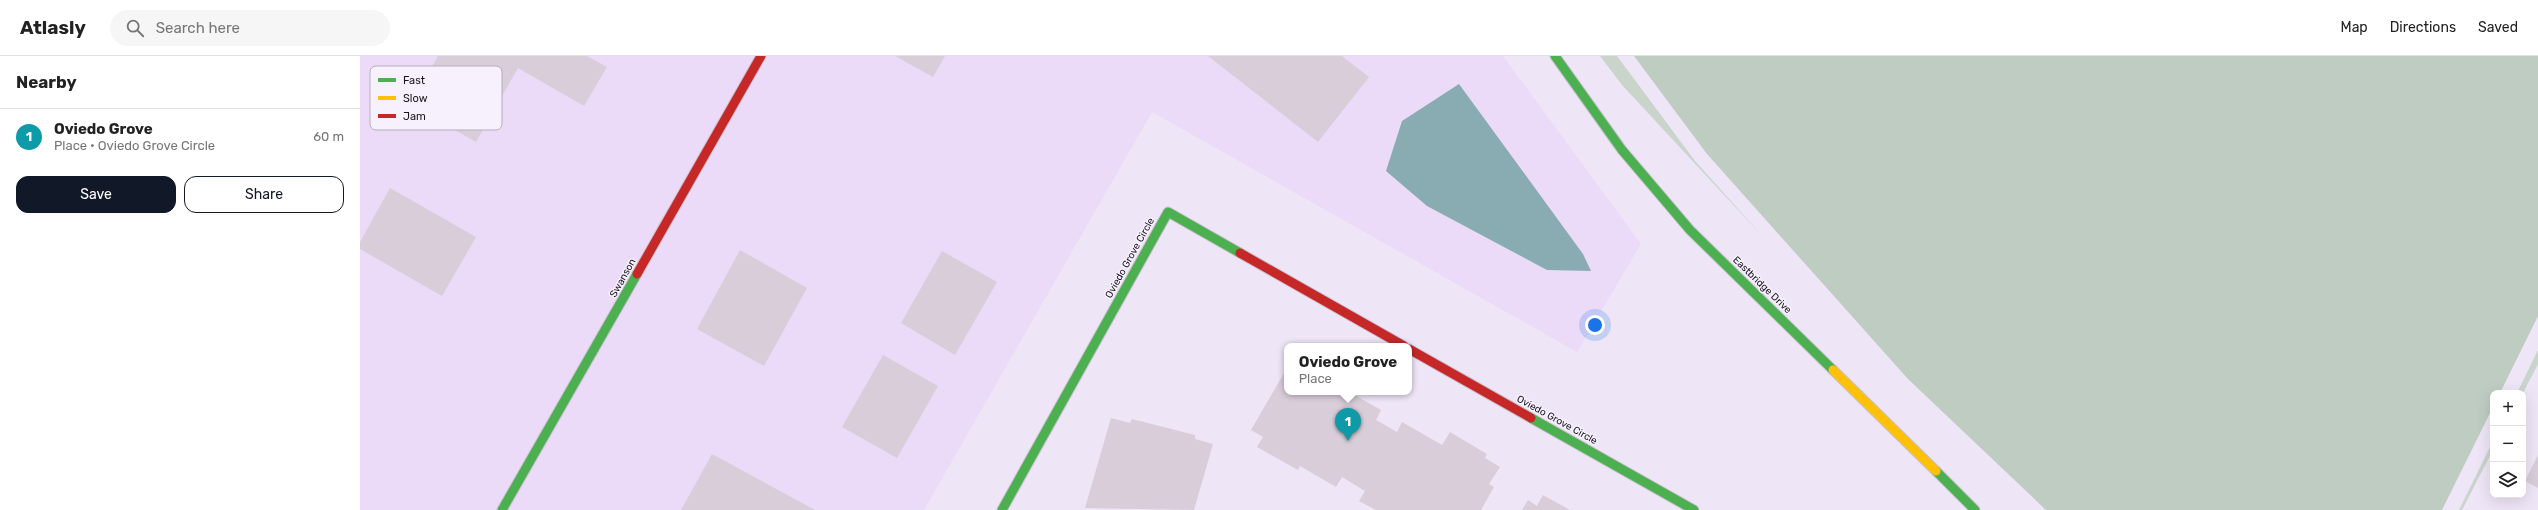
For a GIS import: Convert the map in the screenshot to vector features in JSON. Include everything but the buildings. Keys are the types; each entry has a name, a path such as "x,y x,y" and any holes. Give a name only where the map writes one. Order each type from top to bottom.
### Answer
{"street":[{"name":"Swanson","path":"502,510 761,56"},
{"name":"Eastbridge Drive","path":"1556,56 1622,150 1690,230 1976,510"},
{"name":"Oviedo Grove Circle","path":"1002,510 1168,212 1399,343"},
{"name":"Oviedo Grove Circle","path":"1412,351 1694,510"}],"shaded area":[{"path":"360,56 1503,56 1641,244 1577,352 1152,112 924,510 360,510"},
{"path":"1600,56 1617,56 1695,161 1765,239 1622,85"},
{"path":"1634,56 2538,56 2538,316 2501,390 2490,390 2490,413 2442,510 2046,510 1908,379 1707,154"},
{"path":"1459,84 1583,254 1591,271 1547,270 1427,206 1386,171 1402,121"},
{"path":"2538,350 2538,364 2525,390 2518,390"},
{"path":"2490,447 2490,456 2462,510 2459,510"}],"traffic: fast":[{"path":"1555,56 1622,150 1690,230 1833,370"},
{"path":"1002,510 1168,212 1240,253"},
{"path":"502,510 637,274"},
{"path":"1531,418 1694,510"},
{"path":"1936,471 1975,510"}],"traffic: slow":[{"path":"1833,370 1936,471"}],"traffic: jam":[{"path":"637,274 761,56"},
{"path":"1240,253 1399,343"},
{"path":"1412,351 1531,418"}],"place":[{"name":"Oviedo Grove","path":"1348,441"}]}
